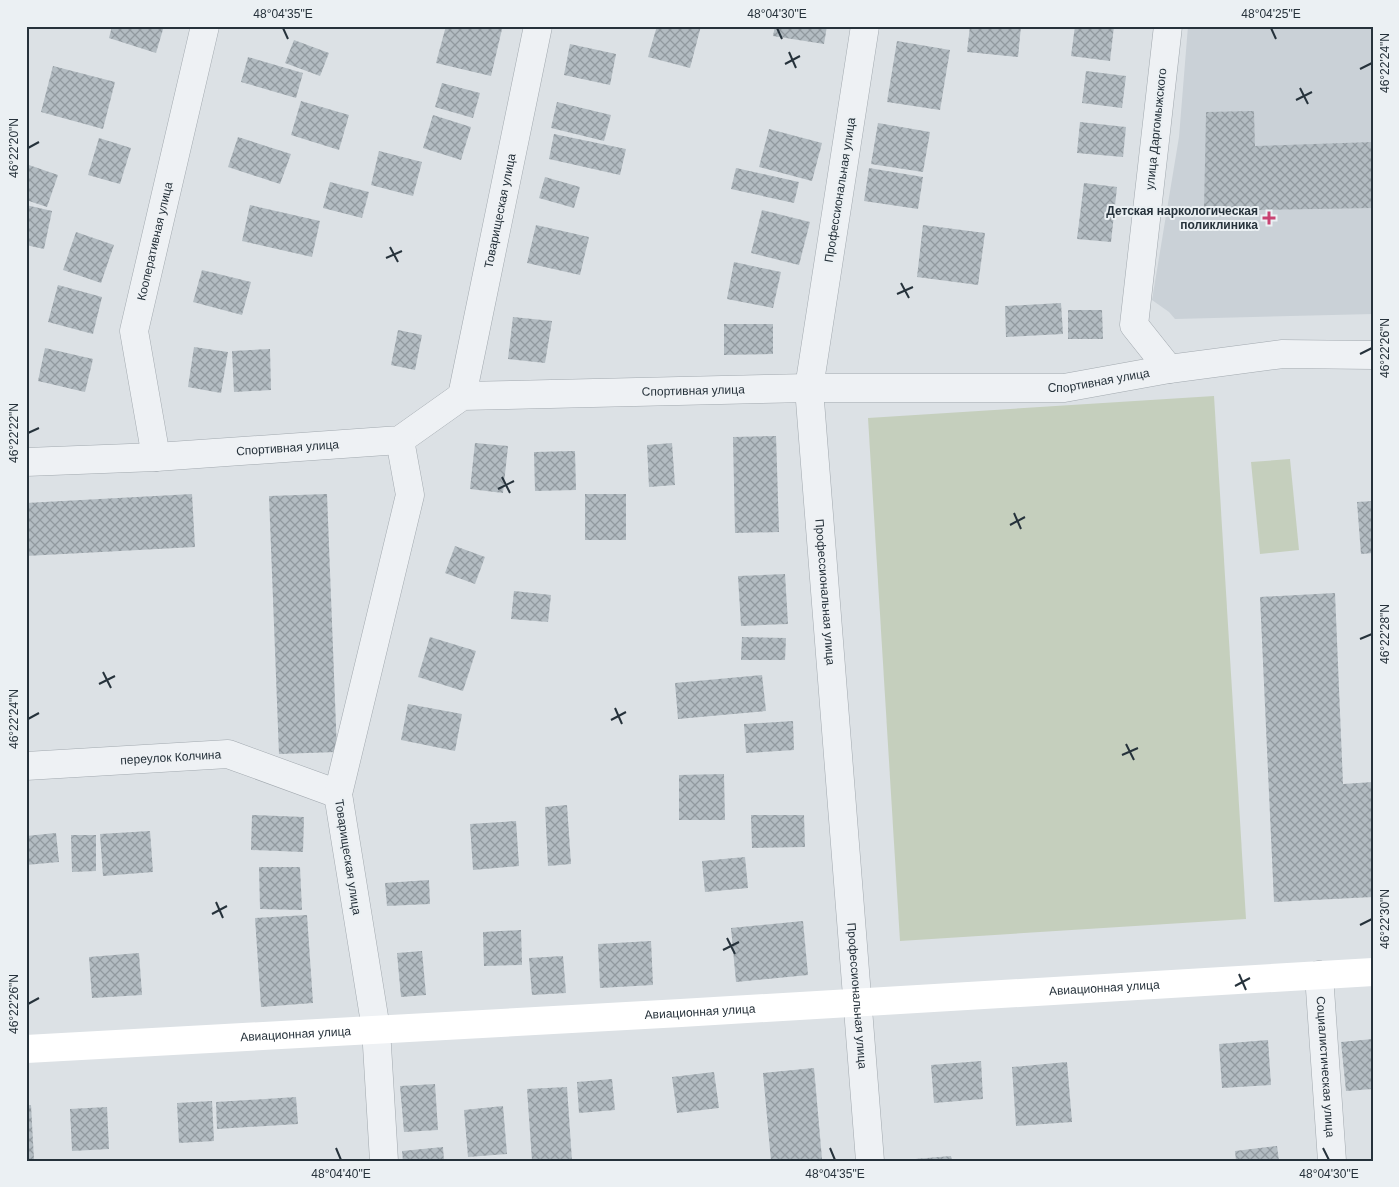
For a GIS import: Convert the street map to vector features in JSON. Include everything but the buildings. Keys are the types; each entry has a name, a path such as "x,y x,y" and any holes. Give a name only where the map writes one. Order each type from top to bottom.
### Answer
{"main road":[{"name":"Авиационная улица","path":"26,1049 1373,972"}],"street":[{"name":"Кооперативная улица","path":"156,457 134,331 205,26"},
{"name":"Товарищеская улица","path":"462,396 538,26"},
{"name":"Профессиональная улица","path":"865,26 809,388 870,1161"},
{"name":"улица Даргомыжского","path":"1168,26 1134,325 1169,369"},
{"name":"Спортивная улица","path":"462,396 809,388 1064,388 1169,369 1282,354 1373,355"},
{"path":"400,440 462,396"},
{"name":"Спортивная улица","path":"26,462 156,457 400,440"},
{"name":"Товарищеская улица","path":"384,1161 376,1029 338,794 410,494 400,440"},
{"name":"переулок Колчина","path":"26,766 228,754 338,794"},
{"name":"Социалистическая улица","path":"1319,975 1332,1161"}],"shaded area":[{"name":"Детская наркологическая поликлиника","path":"1188,26 1373,26 1373,314 1175,319 1169,312 1152,300 1179,137"}],"green space":[{"path":"1214,396 1246,919 900,941 868,418"},
{"path":"1290,459 1299,550 1260,554 1251,462"}],"place":[{"name":"Детская наркологическая поликлиника","path":"1269,218"}]}
